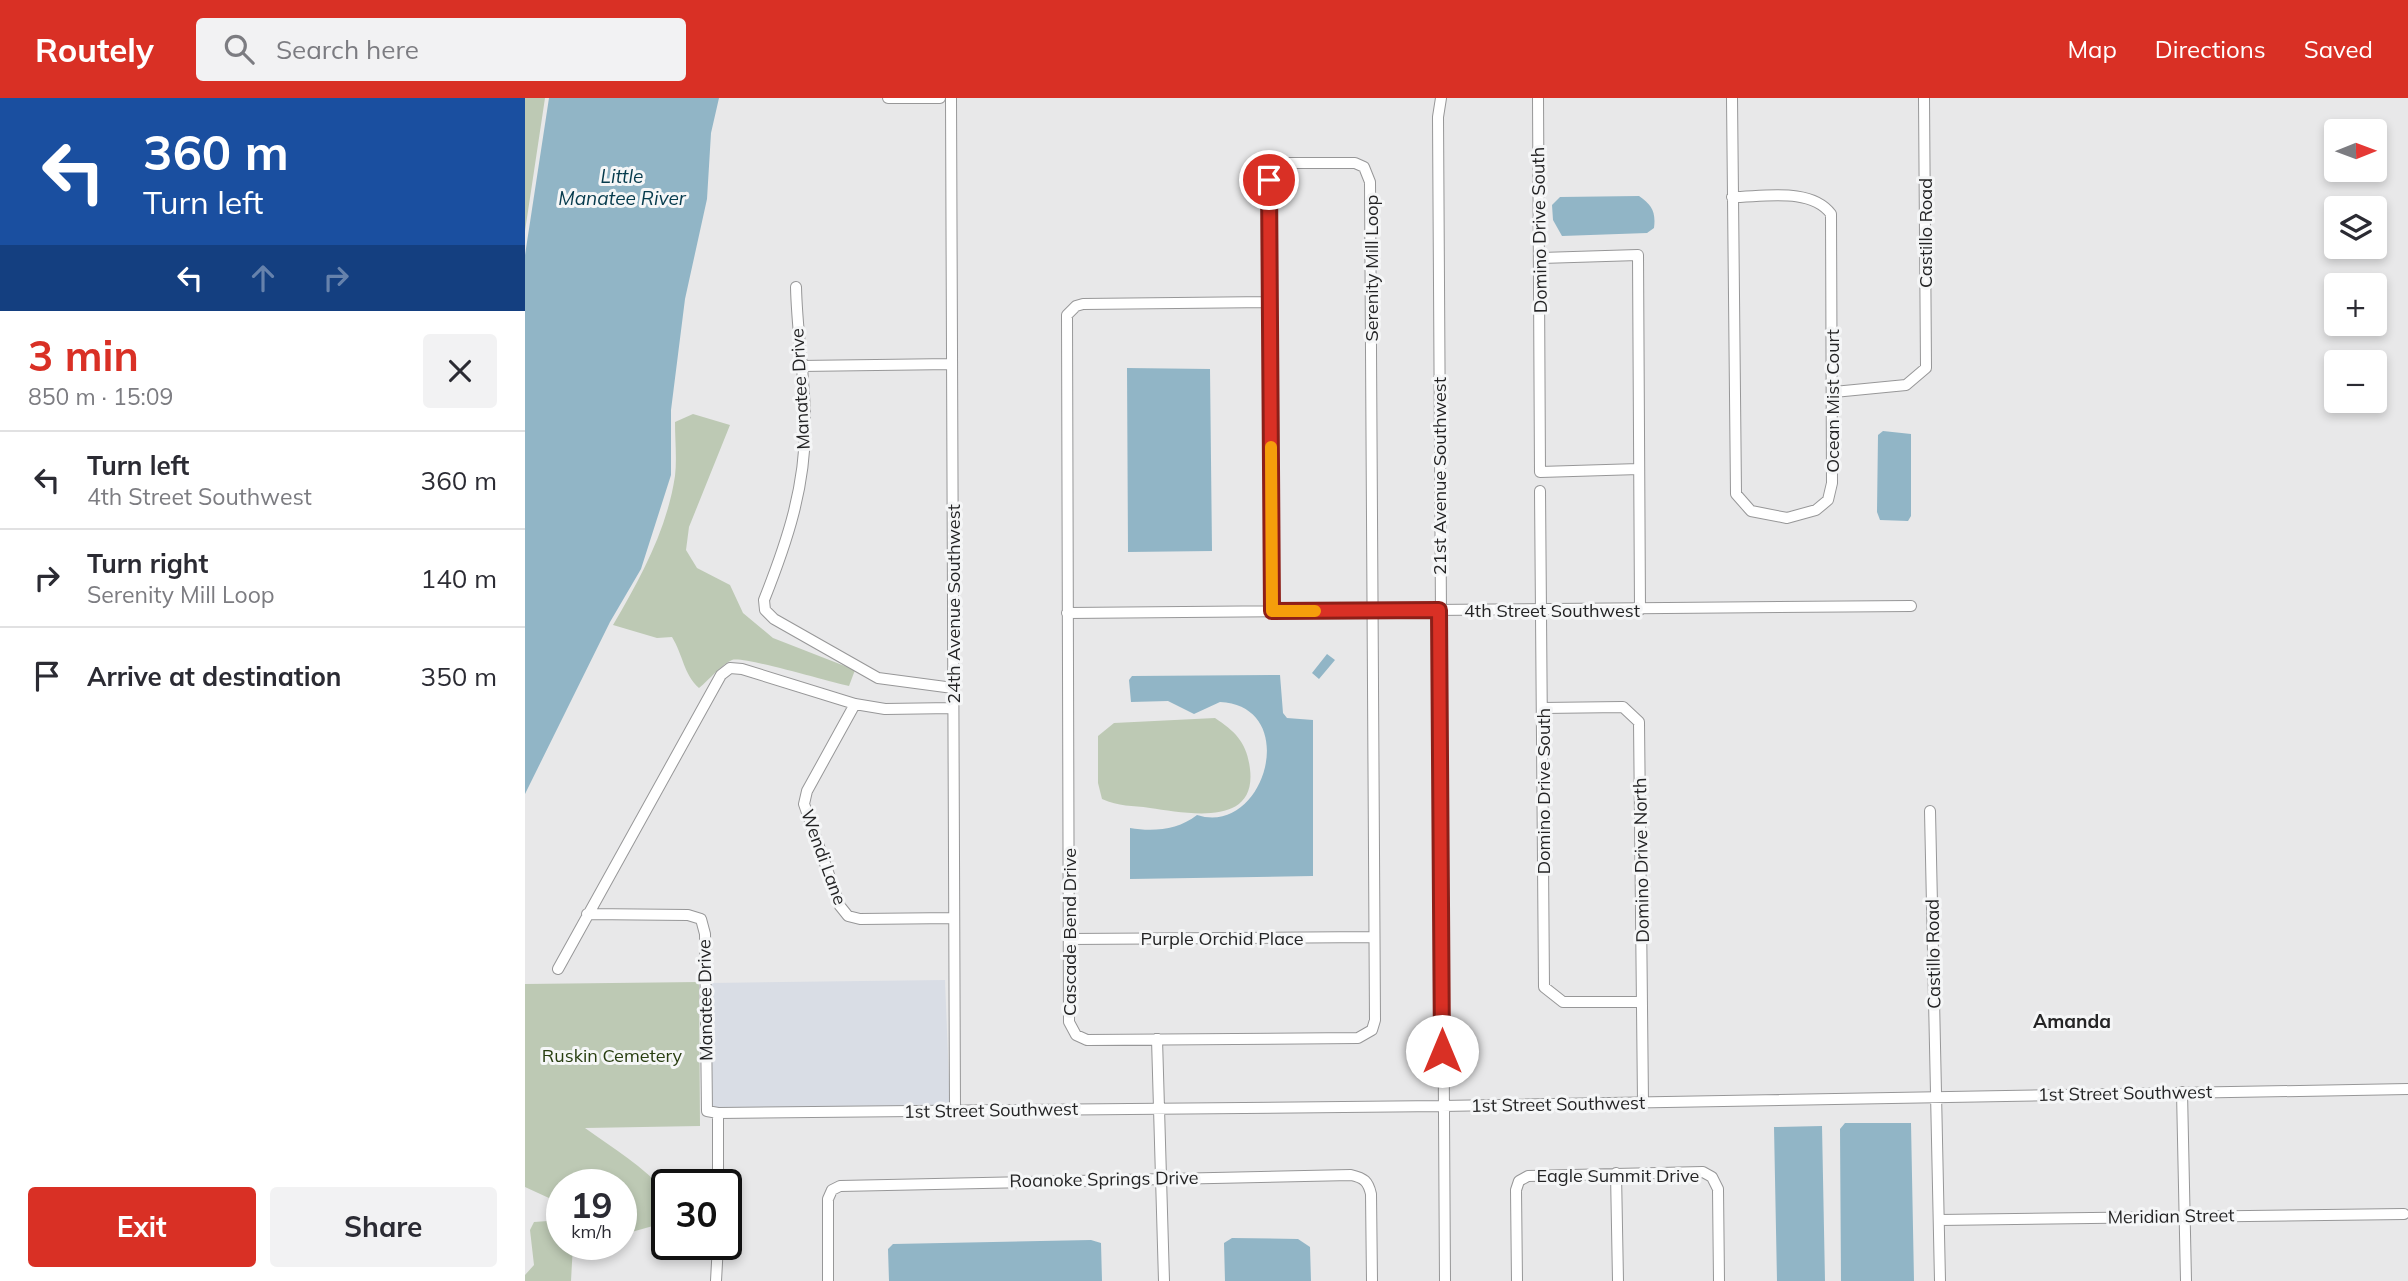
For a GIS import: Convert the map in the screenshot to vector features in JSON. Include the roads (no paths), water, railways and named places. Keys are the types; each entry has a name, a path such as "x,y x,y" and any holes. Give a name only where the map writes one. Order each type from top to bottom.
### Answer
{"street":[{"path":"888,98 940,98"},
{"name":"24th Avenue Southwest","path":"951,98 955,1110"},
{"name":"21st Avenue Southwest","path":"1441,98 1438,117 1439,610 1445,1281"},
{"name":"Domino Drive South","path":"1538,98 1541,258 1540,472 1639,469"},
{"name":"Ocean Mist Court","path":"1732,98 1733,197 1736,494 1751,511 1787,518 1816,510 1828,500 1832,483 1834,392 1831,214 1823,204 1811,198 1733,197"},
{"name":"Castillo Road","path":"1834,392 1906,385 1926,368 1924,98"},
{"name":"Serenity Mill Loop","path":"1272,611 1269,180 1275,168 1289,163 1355,163 1364,167 1370,182 1372,611"},
{"path":"1541,258 1639,255 1640,610"},
{"name":"Manatee Drive","path":"796,288 805,422 801,478 788,540 764,600 765,610 774,619 878,678 953,688"},
{"name":"Cascade Bend Drive","path":"1271,302 1083,304 1071,309 1066,322 1071,1030 1087,1040 1366,1036 1375,1020 1372,611"},
{"path":"800,366 952,364"},
{"name":"Domino Drive South","path":"1540,491 1544,987 1563,1002 1642,1002"},
{"name":"4th Street Southwest","path":"1067,613 1910,606"},
{"path":"558,969 721,675 730,668 742,668 855,704 885,709 953,708"},
{"name":"Wendi Lane","path":"855,704 807,791 804,804 840,906 848,916 860,919 954,918"},
{"name":"Domino Drive North","path":"1542,708 1623,707 1639,722 1643,1102"},
{"name":"Castillo Road","path":"1930,811 1940,1281"},
{"name":"Manatee Drive","path":"587,914 688,915 701,919 705,934 713,1112"},
{"name":"Purple Orchid Place","path":"1069,939 1374,937"},
{"path":"1157,1039 1164,1281"},
{"name":"1st Street Southwest","path":"713,1112 1442,1106 2408,1089"},
{"path":"2182,1092 2186,1281"},
{"path":"713,1112 717,1169"},
{"name":"Eagle Summit Drive","path":"1517,1281 1516,1191 1519,1181 1537,1175 1703,1172 1712,1177 1718,1189 1719,1281"},
{"path":"1616,1173 1618,1281"},
{"name":"Roanoke Springs Drive","path":"828,1281 828,1199 832,1190 840,1186 1351,1175 1363,1178 1369,1184 1371,1194 1372,1281"},
{"name":"Meridian Street","path":"1939,1220 2404,1214"},
{"path":"716,1281 717,1260"}],"water":[{"name":"Little Manatee River","path":"549,98 719,98 711,133 707,199 685,299 671,410 671,475 641,569 610,622 525,794 525,255"},
{"path":"1639,196 1654,213 1654,228 1647,233 1562,236 1553,220 1552,205 1560,197"},
{"path":"1127,368 1210,369 1212,551 1128,552"},
{"path":"1883,431 1911,434 1911,516 1908,521 1880,520 1877,512 1878,435"},
{"path":"1327,654 1335,660 1319,679 1312,673"},
{"path":"1280,675 1283,713 1287,718 1313,720 1313,876 1130,879 1130,828 1165,829 1182,824 1197,815 1221,817 1241,807 1256,790 1265,768 1267,745 1261,724 1245,709 1220,702 1194,714 1168,701 1131,702 1129,680 1132,676"},
{"path":"1845,1123 1911,1123 1914,1281 1841,1281 1840,1129"},
{"path":"1822,1126 1825,1281 1777,1281 1774,1127"},
{"path":"1232,1238 1298,1239 1310,1247 1311,1281 1225,1281 1224,1243"},
{"path":"1091,1240 1101,1243 1102,1281 889,1281 888,1249 893,1244"}],"district":[{"name":"Amanda","path":"2072,1021"}],"park label":[{"name":"Ruskin Cemetery","path":"612,1055"}]}
